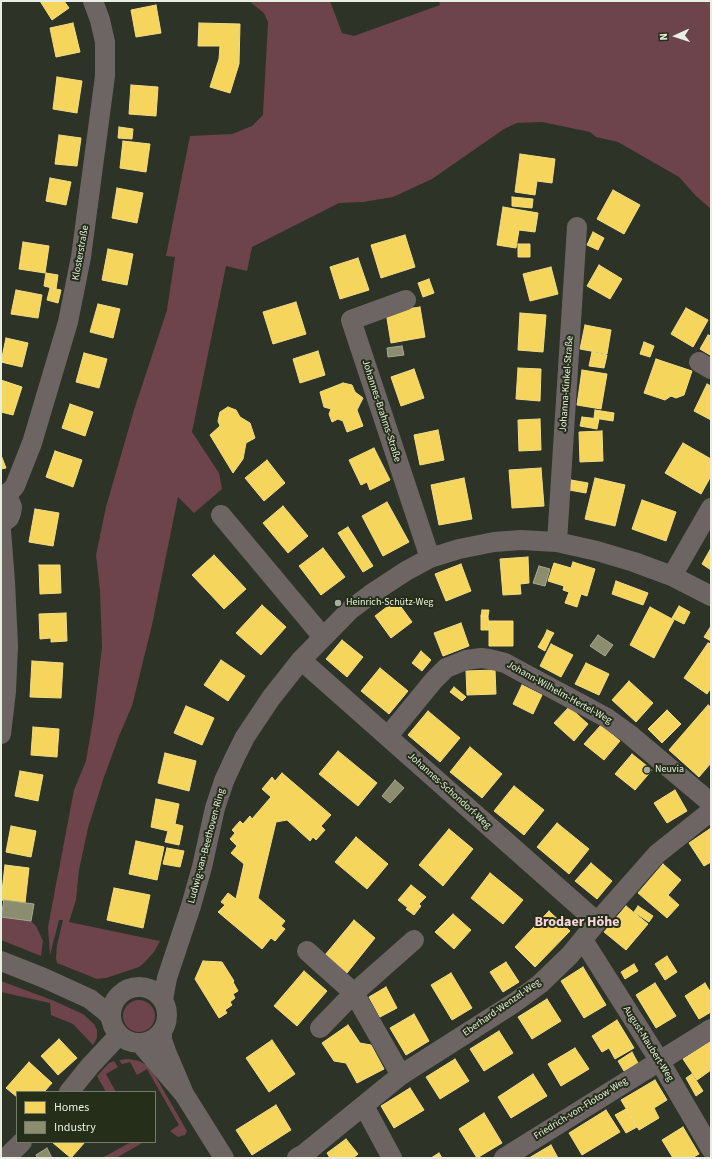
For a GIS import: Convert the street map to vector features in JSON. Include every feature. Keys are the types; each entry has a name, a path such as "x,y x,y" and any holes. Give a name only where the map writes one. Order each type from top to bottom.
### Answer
{"street":[{"name":"Klosterstraße","path":"1,524 9,518 11,513 10,502 3,495 15,486 32,443 68,322 81,257 105,76 105,42 100,20 92,1"},
{"name":"Johanna-Kinkel-Straße","path":"557,542 577,227"},
{"name":"Johannes-Brahms-Straße","path":"406,300 351,320 430,558"},
{"path":"672,576 711,508"},
{"path":"221,515 323,637"},
{"path":"1,530 8,646 6,691 1,734"},
{"name":"Ludwig-van-Beethoven-Ring","path":"184,1094 162,1040 162,1032 167,1016 163,1000 167,978 193,900 215,808 224,781 245,737 271,698 301,660 350,610 374,592 430,558 459,549 494,542 521,540 557,542 597,551 634,562 672,576 711,596"},
{"name":"Johann-Wilhelm-Hertel-Weg","path":"388,736 434,680 446,668 466,660 481,658 489,659 504,663 607,718 629,734 711,803"},
{"name":"Johannes-Schondorf-Weg","path":"301,660 597,922"},
{"name":"Eberhard-Wenzel-Weg","path":"297,1158 304,1154 402,1075 514,1003 540,984 583,940 657,854 711,811"},
{"name":"Ludwig-van-Beethoven-Ring","path":"44,978 101,992 123,992 134,988 144,988 158,973 180,937"},
{"path":"320,1028 354,993 414,940"},
{"name":"August-Naubert-Weg","path":"583,940 659,1060 711,1149"},
{"path":"307,951 354,993 402,1075"},
{"name":"Ludwig-van-Beethoven-Ring","path":"1,961 44,978 90,999 105,1011 115,1026 131,1042 140,1043 184,1094 224,1158"},
{"path":"144,988 153,991 163,1000"},
{"path":"70,1091 90,1066 115,1026 111,1012 115,1001 123,992"},
{"name":"Friedrich-von-Flotow-Weg","path":"504,1158 711,1029"},
{"path":"140,1043 151,1040 162,1032"},
{"path":"364,1106 392,1158"},
{"path":"6,1158 21,1143"}],"shaded area":[{"path":"249,1 330,1 342,33 354,36 440,5 439,1 711,1 711,209 696,196 679,177 618,142 596,137 590,132 542,122 517,123 504,129 432,179 393,197 363,202 339,203 252,247 247,271 226,266 192,432 219,473 222,489 194,513 178,497 152,625 132,706 103,780 88,828 79,870 76,900 69,922 160,941 154,952 139,967 106,978 97,979 57,963 57,945 63,920 59,920 50,955 48,927 74,790 86,761 94,714 102,647 100,590 96,555 106,507 134,410 167,310 175,257 166,256 190,136 232,134 252,126 263,115 268,22 264,13"},
{"path":"1,913 2,917 31,921 36,926 43,941 41,956 1,940"},
{"path":"1,981 52,1000 83,1014 94,1024 97,1030 97,1038 93,1045 73,1024 51,1015 50,1003 1,992"},
{"path":"136,1000 142,1000 152,1007 155,1016 154,1022 148,1029 142,1032 136,1032 126,1025 123,1019 123,1013 130,1003"},
{"path":"128,1059 139,1061 150,1067 187,1131 185,1135 178,1137 170,1131 179,1125 147,1069 137,1075 130,1062 122,1064 119,1060"},
{"path":"114,1061 118,1067 106,1074 115,1091 105,1091 97,1076 109,1063"},
{"path":"129,1143 142,1143 116,1158 102,1158"}],"building: Homes":[{"path":"40,1 64,1 69,8 52,20"},
{"path":"156,5 161,33 136,37 131,10"},
{"path":"73,23 80,52 56,57 50,28"},
{"path":"199,23 240,24 239,64 230,93 210,87 219,59 220,46 198,46"},
{"path":"57,77 82,81 77,113 53,109"},
{"path":"131,85 158,87 156,116 129,114"},
{"path":"119,127 133,129 132,139 118,138"},
{"path":"59,135 81,138 77,166 55,164"},
{"path":"123,141 150,144 146,172 120,168"},
{"path":"520,154 555,159 552,183 537,181 535,195 515,192"},
{"path":"50,178 71,182 66,205 46,201"},
{"path":"117,188 143,193 137,223 112,218"},
{"path":"613,190 640,205 624,234 597,219"},
{"path":"512,197 533,199 532,208 512,206"},
{"path":"503,207 538,213 535,232 519,230 516,248 497,245"},
{"path":"593,232 604,238 598,250 587,245"},
{"path":"405,235 415,267 381,278 371,245"},
{"path":"23,242 49,246 45,273 19,269"},
{"path":"518,244 530,244 530,257 518,257"},
{"path":"108,249 133,254 127,285 102,280"},
{"path":"358,258 369,290 340,299 330,267"},
{"path":"599,265 622,279 610,299 587,286"},
{"path":"551,267 558,294 530,301 523,274"},
{"path":"46,273 58,275 56,289 44,286"},
{"path":"429,279 434,293 423,297 418,283"},
{"path":"50,288 61,290 58,303 47,300"},
{"path":"16,290 42,295 38,318 11,314"},
{"path":"296,302 306,334 273,344 263,312"},
{"path":"98,304 120,309 113,338 90,332"},
{"path":"420,307 425,337 391,343 386,312"},
{"path":"686,308 708,320 693,347 671,334"},
{"path":"520,313 546,315 543,352 518,350"},
{"path":"585,325 611,330 607,354 580,349"},
{"path":"708,335 711,336 710,355 700,349"},
{"path":"6,338 28,343 22,367 1,362"},
{"path":"644,342 654,346 650,357 640,354"},
{"path":"318,351 325,375 300,383 293,359"},
{"path":"592,352 607,355 604,368 589,366"},
{"path":"84,353 107,359 99,388 76,382"},
{"path":"656,359 692,371 684,395 676,398 671,396 665,400 644,393"},
{"path":"518,368 541,369 540,401 516,399"},
{"path":"414,369 424,398 401,406 391,377"},
{"path":"582,370 607,374 601,409 577,405"},
{"path":"1,380 22,387 13,415 1,412"},
{"path":"343,383 352,385 355,392 363,398 357,410 363,426 347,432 343,421 338,419 332,422 329,414 331,409 324,407 320,392"},
{"path":"707,384 711,386 711,420 694,411"},
{"path":"70,404 93,412 85,436 62,428"},
{"path":"228,407 236,410 240,417 250,423 255,438 246,443 243,459 233,473 210,435 220,426 218,421 220,412"},
{"path":"595,410 614,413 613,421 594,418"},
{"path":"582,417 599,419 597,429 580,426"},
{"path":"540,419 541,450 519,451 518,420"},
{"path":"438,430 444,460 420,465 414,435"},
{"path":"602,431 603,461 580,462 579,432"},
{"path":"683,443 711,459 711,476 701,494 665,473"},
{"path":"374,448 390,480 370,490 367,482 361,485 349,460"},
{"path":"55,451 82,460 73,487 46,477"},
{"path":"1,455 6,468 1,469"},
{"path":"267,460 285,483 264,501 245,478"},
{"path":"541,468 544,506 512,508 509,470"},
{"path":"464,478 472,519 439,525 431,485"},
{"path":"595,478 625,485 615,526 585,519"},
{"path":"571,480 588,483 586,493 569,490"},
{"path":"642,500 676,512 666,541 632,529"},
{"path":"387,502 409,542 383,556 362,516"},
{"path":"283,506 308,536 288,553 263,523"},
{"path":"35,509 59,513 53,546 29,542"},
{"path":"348,527 373,566 363,572 338,533"},
{"path":"323,548 345,577 321,595 299,566"},
{"path":"711,548 711,570 702,564"},
{"path":"214,555 246,589 224,609 192,575"},
{"path":"528,557 529,583 520,584 521,594 503,595 500,559"},
{"path":"573,562 595,569 587,596 581,594 577,607 565,603 569,592 563,590 564,586 548,581 554,563 571,568"},
{"path":"461,564 471,591 446,601 435,574"},
{"path":"39,565 60,565 61,593 40,594"},
{"path":"616,581 648,593 643,605 612,594"},
{"path":"396,600 412,622 391,638 375,616"},
{"path":"262,605 286,627 261,655 236,633"},
{"path":"679,606 690,612 684,624 672,618"},
{"path":"650,607 674,620 654,658 630,645"},
{"path":"482,610 489,610 488,616 481,616"},
{"path":"66,613 67,641 51,642 51,638 40,639 39,614"},
{"path":"481,616 488,616 489,630 481,630"},
{"path":"489,621 513,621 513,646 489,646"},
{"path":"461,623 469,646 443,656 434,633"},
{"path":"711,626 711,641 704,637"},
{"path":"547,630 554,633 551,638 545,635"},
{"path":"545,635 551,638 545,651 538,647"},
{"path":"342,640 363,657 347,677 326,659"},
{"path":"708,643 711,644 711,688 707,694 684,678"},
{"path":"551,644 573,655 561,677 540,666"},
{"path":"421,651 431,660 422,671 412,663"},
{"path":"221,660 245,676 228,701 204,685"},
{"path":"32,661 63,663 61,698 30,697"},
{"path":"586,663 609,674 599,695 575,684"},
{"path":"380,668 408,691 389,714 361,691"},
{"path":"495,670 496,694 467,695 466,671"},
{"path":"629,681 653,703 636,722 612,700"},
{"path":"522,685 542,695 533,714 513,704"},
{"path":"454,687 466,697 462,701 450,692"},
{"path":"708,705 711,707 711,763 699,777 669,750"},
{"path":"186,706 214,718 202,745 174,733"},
{"path":"569,707 588,724 574,741 554,723"},
{"path":"667,710 681,724 662,743 648,729"},
{"path":"428,711 460,738 440,762 408,735"},
{"path":"601,725 620,741 604,760 584,744"},
{"path":"33,727 59,729 57,757 31,755"},
{"path":"470,747 502,774 482,798 450,772"},
{"path":"338,751 377,783 358,806 319,774"},
{"path":"165,753 196,761 189,791 158,783"},
{"path":"632,754 652,770 635,790 615,774"},
{"path":"20,771 43,775 38,801 15,796"},
{"path":"282,773 331,815 321,826 325,830 316,840 313,837 310,841 287,820 276,822 258,898 285,921 281,926 285,929 275,941 271,938 262,949 218,912 225,905 221,902 228,893 236,899 244,864 231,853 237,846 230,839 235,833 232,830 240,821 243,824 250,816 252,819 271,797 262,789 272,777 275,781"},
{"path":"514,786 544,810 524,835 494,811"},
{"path":"675,790 687,811 667,823 654,803"},
{"path":"156,799 179,804 175,824 183,826 179,845 165,842 168,831 151,827"},
{"path":"557,823 589,849 569,874 537,847"},
{"path":"11,826 36,831 31,857 6,852"},
{"path":"711,828 711,862 704,866 689,843"},
{"path":"449,829 473,849 443,886 419,865"},
{"path":"356,837 388,864 367,889 335,862"},
{"path":"136,841 164,847 157,880 129,874"},
{"path":"167,848 184,851 180,867 163,864"},
{"path":"591,863 612,881 597,899 575,881"},
{"path":"663,864 681,880 668,895 679,905 667,918 638,893"},
{"path":"5,865 29,868 25,903 1,900"},
{"path":"490,873 523,900 503,924 471,898"},
{"path":"411,885 426,897 419,904 421,906 414,915 398,900"},
{"path":"114,888 150,895 143,928 107,920"},
{"path":"626,906 648,924 626,950 604,932"},
{"path":"638,906 653,916 649,922 634,912"},
{"path":"549,911 570,931 535,967 515,947"},
{"path":"453,914 471,930 454,949 435,932"},
{"path":"354,920 375,938 347,973 325,955"},
{"path":"667,956 677,972 665,980 655,964"},
{"path":"203,961 222,962 234,981 233,982 238,991 233,994 235,998 230,1002 232,1005 225,1010 227,1013 219,1018 195,979"},
{"path":"506,962 519,982 503,992 490,972"},
{"path":"634,964 638,971 625,979 621,972"},
{"path":"583,967 606,1005 584,1018 561,981"},
{"path":"304,971 327,991 297,1026 274,1006"},
{"path":"451,973 472,1008 452,1020 431,985"},
{"path":"655,983 676,1016 656,1028 636,995"},
{"path":"705,983 711,993 711,1012 699,1019 685,996"},
{"path":"386,987 397,1008 380,1017 369,997"},
{"path":"547,999 561,1021 532,1039 518,1017"},
{"path":"414,1014 429,1041 406,1055 390,1028"},
{"path":"617,1020 634,1048 615,1059 609,1048 602,1052 592,1036"},
{"path":"348,1025 360,1043 371,1045 384,1069 357,1083 346,1063 334,1061 322,1043"},
{"path":"499,1031 513,1053 484,1071 470,1049"},
{"path":"59,1039 77,1058 58,1075 41,1056"},
{"path":"272,1040 295,1074 269,1092 246,1058"},
{"path":"711,1041 711,1070 697,1080 683,1059"},
{"path":"575,1048 589,1069 561,1086 548,1064"},
{"path":"632,1052 638,1063 624,1071 618,1061"},
{"path":"455,1059 469,1081 440,1099 426,1077"},
{"path":"29,1062 52,1083 45,1091 16,1091 16,1096 6,1088"},
{"path":"533,1074 547,1096 511,1118 498,1097"},
{"path":"692,1074 703,1091 696,1096 686,1078"},
{"path":"655,1080 667,1100 654,1108 659,1118 639,1130 621,1100"},
{"path":"410,1088 424,1110 394,1128 381,1106"},
{"path":"276,1105 291,1130 252,1155 236,1130"},
{"path":"626,1109 637,1127 626,1133 615,1115"},
{"path":"606,1110 620,1132 582,1155 569,1133"},
{"path":"484,1113 502,1143 477,1158 459,1129"},
{"path":"683,1127 699,1154 692,1158 673,1158 662,1140"},
{"path":"346,1139 358,1154 353,1158 330,1158 327,1153"},
{"path":"53,1143 84,1143 71,1158"},
{"path":"551,1145 558,1158 529,1158"},
{"path":"439,1153 442,1158 431,1158"}],"building: Industry":[{"path":"402,346 404,355 388,357 387,348"},
{"path":"539,566 550,569 545,586 533,583"},
{"path":"598,635 613,645 605,656 590,646"},
{"path":"395,780 404,788 390,803 382,796"},
{"path":"4,900 34,904 31,921 1,917"},
{"path":"47,1148 52,1158 37,1158 36,1155"}],"place":[{"name":"Heinrich-Schütz-Weg","path":"338,603"},
{"name":"Neuvia","path":"647,770"}],"district":[{"name":"Brodaer Höhe","path":"577,923"}]}
